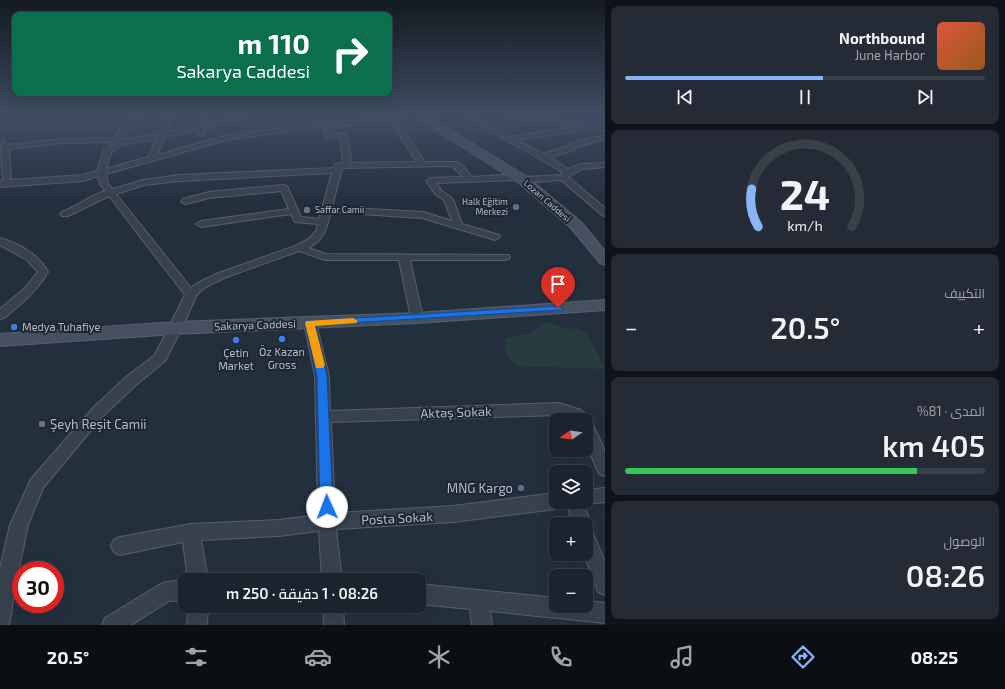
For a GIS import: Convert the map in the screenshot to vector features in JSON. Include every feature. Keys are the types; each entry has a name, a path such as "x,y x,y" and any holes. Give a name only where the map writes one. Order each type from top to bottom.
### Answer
{"street":[{"path":"40,144 2,148 3,184 71,179 101,173 199,144"},
{"path":"115,144 107,152 101,173 104,184 109,193 191,295"},
{"path":"152,158 158,144"},
{"path":"0,621 4,592 19,525 37,484 98,412 131,381 160,358 191,295 200,286 220,276 299,248 313,241 321,231 326,209 342,167 343,144"},
{"path":"409,144 422,164"},
{"name":"Lozan Caddesi","path":"466,144 521,179 576,225 605,260"},
{"path":"519,144 543,157 565,175 605,213"},
{"path":"543,157 571,148 577,144"},
{"path":"65,214 79,208 99,196 143,183 179,178 342,167 453,164 458,166 470,179"},
{"path":"458,225 448,199 439,193 430,181 521,179 565,175 572,169 586,166 605,165"},
{"path":"186,201 209,195 284,188 290,197 293,211 298,220 323,222"},
{"path":"326,209 423,215 495,237"},
{"path":"201,224 293,211"},
{"path":"0,241 25,254 41,266 43,272 39,280 28,292 0,315"},
{"path":"299,248 325,257 505,257"},
{"path":"404,258 417,318"},
{"name":"Sakarya Caddesi","path":"0,340 176,328 417,318 605,305"},
{"path":"310,323 322,376 327,522 331,573"},
{"name":"Aktaş Sokak","path":"324,417 558,409 576,413"},
{"path":"593,442 605,470"},
{"path":"593,496 605,495"},
{"name":"Posta Sokak","path":"120,546 191,532 279,528 327,522 453,514 549,502"},
{"path":"191,532 197,573"},
{"path":"593,555 605,585"},
{"path":"112,625 166,592 178,591"},
{"path":"426,595 605,613"},
{"path":"479,600 482,625"},
{"path":"197,625 198,613"},
{"path":"333,613 334,625"}],"green space":[{"path":"546,321 562,328 579,329 587,334 605,369 517,366 506,355 505,338 530,333"}],"slow traffic":[{"path":"320,365 310,323 353,321"}],"place":[{"name":"Halk Eğitim Merkezi","path":"516,207"},
{"name":"Saffar Camii","path":"307,210"},
{"name":"Medya Tuhafiye","path":"14,327"},
{"name":"Öz Kazan Gross","path":"282,339"},
{"name":"Çetin Market","path":"236,340"},
{"name":"Şeyh Reşit Camii","path":"42,424"},
{"name":"MNG Kargo","path":"521,488"}],"route":[{"path":"327,507 322,376 310,323 417,318 558,308"}]}
